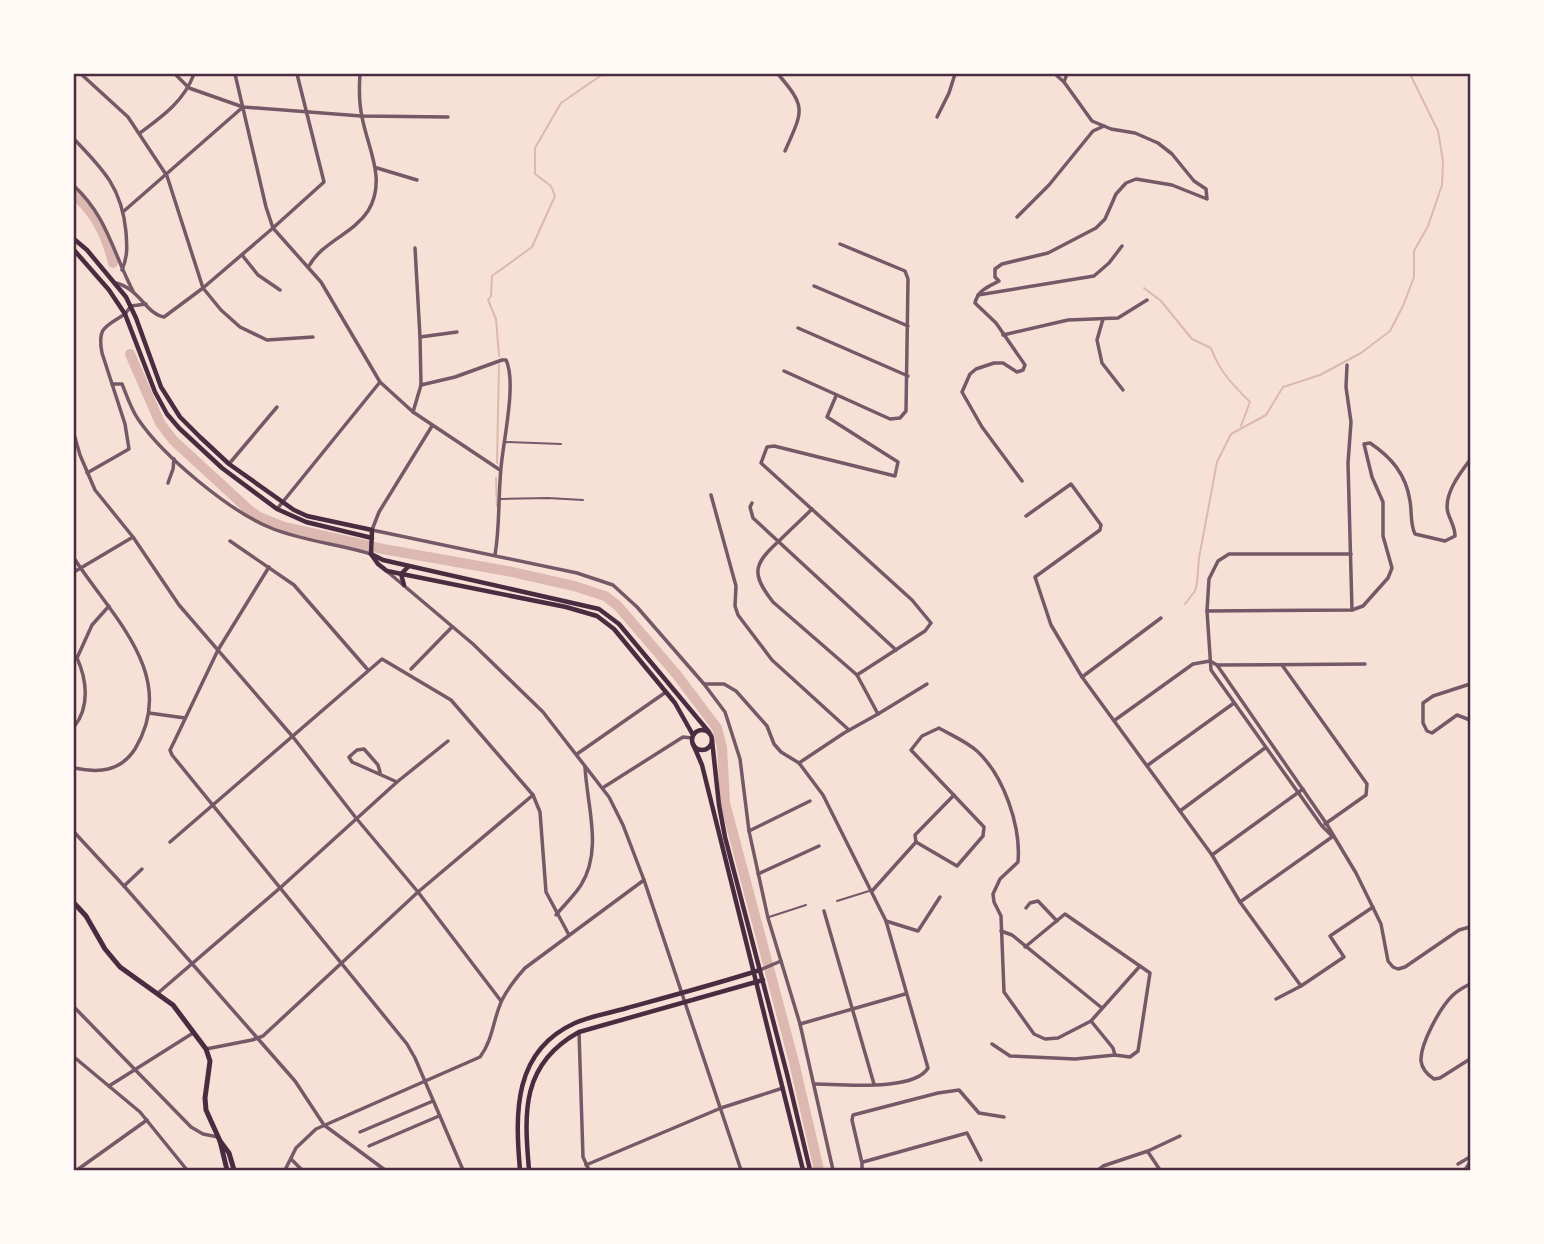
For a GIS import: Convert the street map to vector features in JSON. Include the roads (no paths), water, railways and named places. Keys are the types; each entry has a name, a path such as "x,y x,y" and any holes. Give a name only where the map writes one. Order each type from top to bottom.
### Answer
{"main road":[{"path":"74,240 87,250 116,283 131,306 161,387 180,417 229,464 281,503 307,516 372,530 371,545 378,564 387,571 566,607 597,616 614,629 666,692 698,748 705,750 712,740"},
{"path":"74,250 109,290 125,314 144,365 167,414 222,468 277,509 371,545 383,560 580,603 607,614 619,624 709,732 725,836 791,1086 810,1171"},
{"path":"401,574 408,566"},
{"path":"401,574 404,586"},
{"path":"693,739 700,730 709,732"},
{"path":"693,739 702,765 803,1171"},
{"path":"74,904 86,916 120,967 173,1005 206,1049 210,1061 206,1110 219,1139 227,1171"},
{"path":"520,1171 517,1118 521,1088 535,1056 556,1034 575,1023 761,969"},
{"path":"529,1171 527,1110 530,1090 539,1066 562,1042 579,1031 763,980"},
{"path":"618,1011 621,1020"},
{"path":"575,1023 579,1031"},
{"path":"784,1088 791,1086"},
{"path":"521,1088 530,1090"},
{"path":"219,1139 229,1153 234,1171"},
{"path":"519,1157 528,1157"}],"street":[{"path":"81,74 128,117 167,176 204,288 220,310 258,338 267,340 313,337"},
{"path":"175,74 189,88 243,107 362,116 448,117"},
{"path":"140,133 167,113 189,88 194,74"},
{"path":"235,74 266,207 278,236 309,266 321,282 380,382 432,426 500,470"},
{"path":"74,186 102,219 122,270 134,291 155,315 164,317 204,288 324,182 297,74"},
{"path":"309,266 319,252 365,215 373,197 377,169 362,116 360,74"},
{"path":"778,74 799,100 799,115 785,151"},
{"path":"937,117 955,74"},
{"path":"1022,481 982,427 962,392 970,373 976,369 1003,363 1017,372 1024,370 1025,365 996,323 975,303 982,290 999,281 995,277 995,269 1002,264 1048,253 1096,228 1105,219 1116,194 1126,183 1136,179 1172,185 1207,199 1206,189 1194,181 1172,154 1158,143 1135,133 1092,121 1064,82 1055,74"},
{"path":"1064,82 1067,74"},
{"path":"124,211 243,107"},
{"path":"1017,217 1054,179 1093,131 1104,126"},
{"path":"74,139 111,181 124,211 128,249 122,270"},
{"path":"377,169 417,180"},
{"path":"785,371 890,419 900,418 906,411 908,279 905,271 840,244"},
{"path":"978,295 1094,276 1122,246"},
{"path":"413,412 421,385 421,337 415,248"},
{"path":"242,255 258,275 280,290"},
{"path":"116,283 134,291"},
{"path":"814,286 908,326"},
{"path":"1003,335 1068,320 1118,318 1147,300"},
{"path":"87,473 129,449 125,424 102,353 100,333 131,306 146,304"},
{"path":"1103,319 1097,340 1102,363 1123,390"},
{"path":"798,328 908,376"},
{"path":"421,337 457,332"},
{"path":"421,385 506,360 510,367 495,555"},
{"path":"1347,365 1346,387 1351,422 1348,463 1352,610"},
{"path":"277,509 380,382"},
{"path":"112,384 122,384 138,418 174,459 216,496 270,528 371,545"},
{"path":"836,396 827,417 898,462 895,476 774,446 767,447 761,463 912,600 931,622 925,631 857,675"},
{"path":"229,464 277,407"},
{"path":"432,426 375,519 372,530 578,573 613,585 637,607 725,712 740,760 749,831 768,918 800,1024 833,1171"},
{"path":"74,434 95,490 134,537 179,605 293,737 418,892 501,1001"},
{"path":"1207,611 1352,610 1363,606 1388,578 1392,568 1383,536 1383,502 1372,477 1364,444 1370,443 1397,465 1410,499 1412,529 1415,534 1445,541 1455,536 1447,509 1451,491 1471,460"},
{"path":"168,483 174,459"},
{"path":"1026,516 1071,484 1101,525 1100,530 1035,577 1051,625 1082,677 1212,855 1240,902 1301,986"},
{"path":"711,495 736,586 735,606 738,615 772,660 849,730"},
{"path":"752,503 750,507 753,518 896,650"},
{"path":"812,509 762,555 758,575 763,589 773,602 857,675 878,714"},
{"path":"74,572 134,537"},
{"path":"230,541 307,597 368,670"},
{"path":"1352,554 1229,554 1222,557 1209,579 1207,611 1211,670 1298,793 1332,836 1381,924 1388,961 1393,967 1405,967 1459,930 1471,927"},
{"path":"74,558 131,639 141,660 148,691 149,713 142,737 127,761 120,766 101,771 74,768"},
{"path":"269,567 218,650 170,750 407,1044 463,1171"},
{"path":"387,571 452,626 543,712 603,788 624,825 644,880 741,1171"},
{"path":"74,727 84,708 85,698 84,678 75,657 92,625 109,606"},
{"path":"1082,677 1161,618"},
{"path":"411,669 452,626"},
{"path":"170,842 382,659 451,701 533,795 540,812 542,870 546,892 569,935"},
{"path":"1115,720 1193,664 1210,661 1217,665 1303,789 1324,825"},
{"path":"1217,665 1365,664"},
{"path":"1282,665 1367,784 1366,795 1324,825"},
{"path":"704,684 724,684 736,691 767,726 774,744 781,752 799,763 823,795 886,921 928,1068 925,1073 890,1084 814,1083"},
{"path":"799,763 927,684"},
{"path":"1471,684 1433,696 1423,703 1423,723 1427,732 1432,733 1457,715 1471,720"},
{"path":"577,754 666,692"},
{"path":"1148,765 1240,699"},
{"path":"149,713 186,718"},
{"path":"916,842 957,866 983,836 984,827 911,750 922,736 939,728 976,750 996,775 1009,806 1019,848 1018,862 1000,879 993,894 1001,916 1003,992 1034,1034 1045,1039 1058,1038 1091,1021 1140,966"},
{"path":"603,788 683,737 693,739"},
{"path":"158,993 397,782 448,741"},
{"path":"1180,811 1271,743"},
{"path":"380,772 378,765 362,748 348,757 397,782"},
{"path":"556,915 580,886 588,869 592,850 592,824 585,766"},
{"path":"1212,855 1303,789"},
{"path":"206,1049 263,1036 418,892 533,795"},
{"path":"916,842 915,835 954,795"},
{"path":"749,831 810,801"},
{"path":"74,832 295,1082 324,1125 385,1171"},
{"path":"1240,902 1332,836"},
{"path":"872,891 916,842"},
{"path":"758,874 819,846"},
{"path":"124,886 142,869"},
{"path":"285,1171 296,1148 307,1136 324,1125 480,1058 492,1035 501,1001 525,968 644,880"},
{"path":"886,921 918,930 940,897"},
{"path":"1026,908 1030,903 1038,901 1057,921"},
{"path":"1276,999 1344,957 1330,936 1373,907"},
{"path":"824,911 874,1084"},
{"path":"992,1044 1010,1056 1075,1059 1115,1055 1130,1058 1138,1051 1150,973 1065,914 1026,947"},
{"path":"1002,931 1012,935 1102,1008"},
{"path":"761,969 781,961"},
{"path":"1471,984 1454,993 1441,1009 1424,1044 1421,1059 1424,1069 1434,1079 1471,1059"},
{"path":"800,1024 905,994"},
{"path":"74,1007 191,1127 219,1139"},
{"path":"1091,1021 1113,1048 1115,1055"},
{"path":"109,1086 195,1031"},
{"path":"579,1031 583,1157 589,1171"},
{"path":"74,1058 147,1120 187,1171"},
{"path":"586,1165 721,1108 784,1088"},
{"path":"862,1171 853,1115 959,1090 979,1112 1004,1117"},
{"path":"360,1132 433,1101"},
{"path":"369,1146 439,1116"},
{"path":"77,1171 147,1120"},
{"path":"862,1163 967,1133 981,1160"},
{"path":"1098,1171 1103,1166 1148,1151 1180,1136"},
{"path":"1148,1151 1160,1171"},
{"path":"1458,1164 1471,1157"},
{"path":"291,1159 302,1171"}],"lane":[{"path":"504,442 561,444"},
{"path":"501,499 583,500"},
{"path":"837,901 872,891"},
{"path":"768,918 806,905"}],"waterway":[{"path":"499,356 496,319 488,300 491,296 492,276 532,247 555,196 551,186 535,174 535,148 561,103 603,74"},
{"path":"1185,604 1195,591 1217,462 1231,434 1266,415 1283,387 1320,375 1361,353 1390,331 1403,306 1414,277 1414,251 1428,226 1442,185 1443,161 1438,131 1410,74"},
{"path":"74,195 99,225 113,263"},
{"path":"1144,288 1161,301 1192,339 1211,348 1222,371 1250,402 1241,426"},
{"path":"130,354 160,423 173,440 259,517 284,527 383,549 507,571 605,596 618,606 677,675 717,728 722,747 725,803 794,1062 819,1170"},
{"path":"497,463 499,365"},
{"path":"496,478 497,506"}]}
